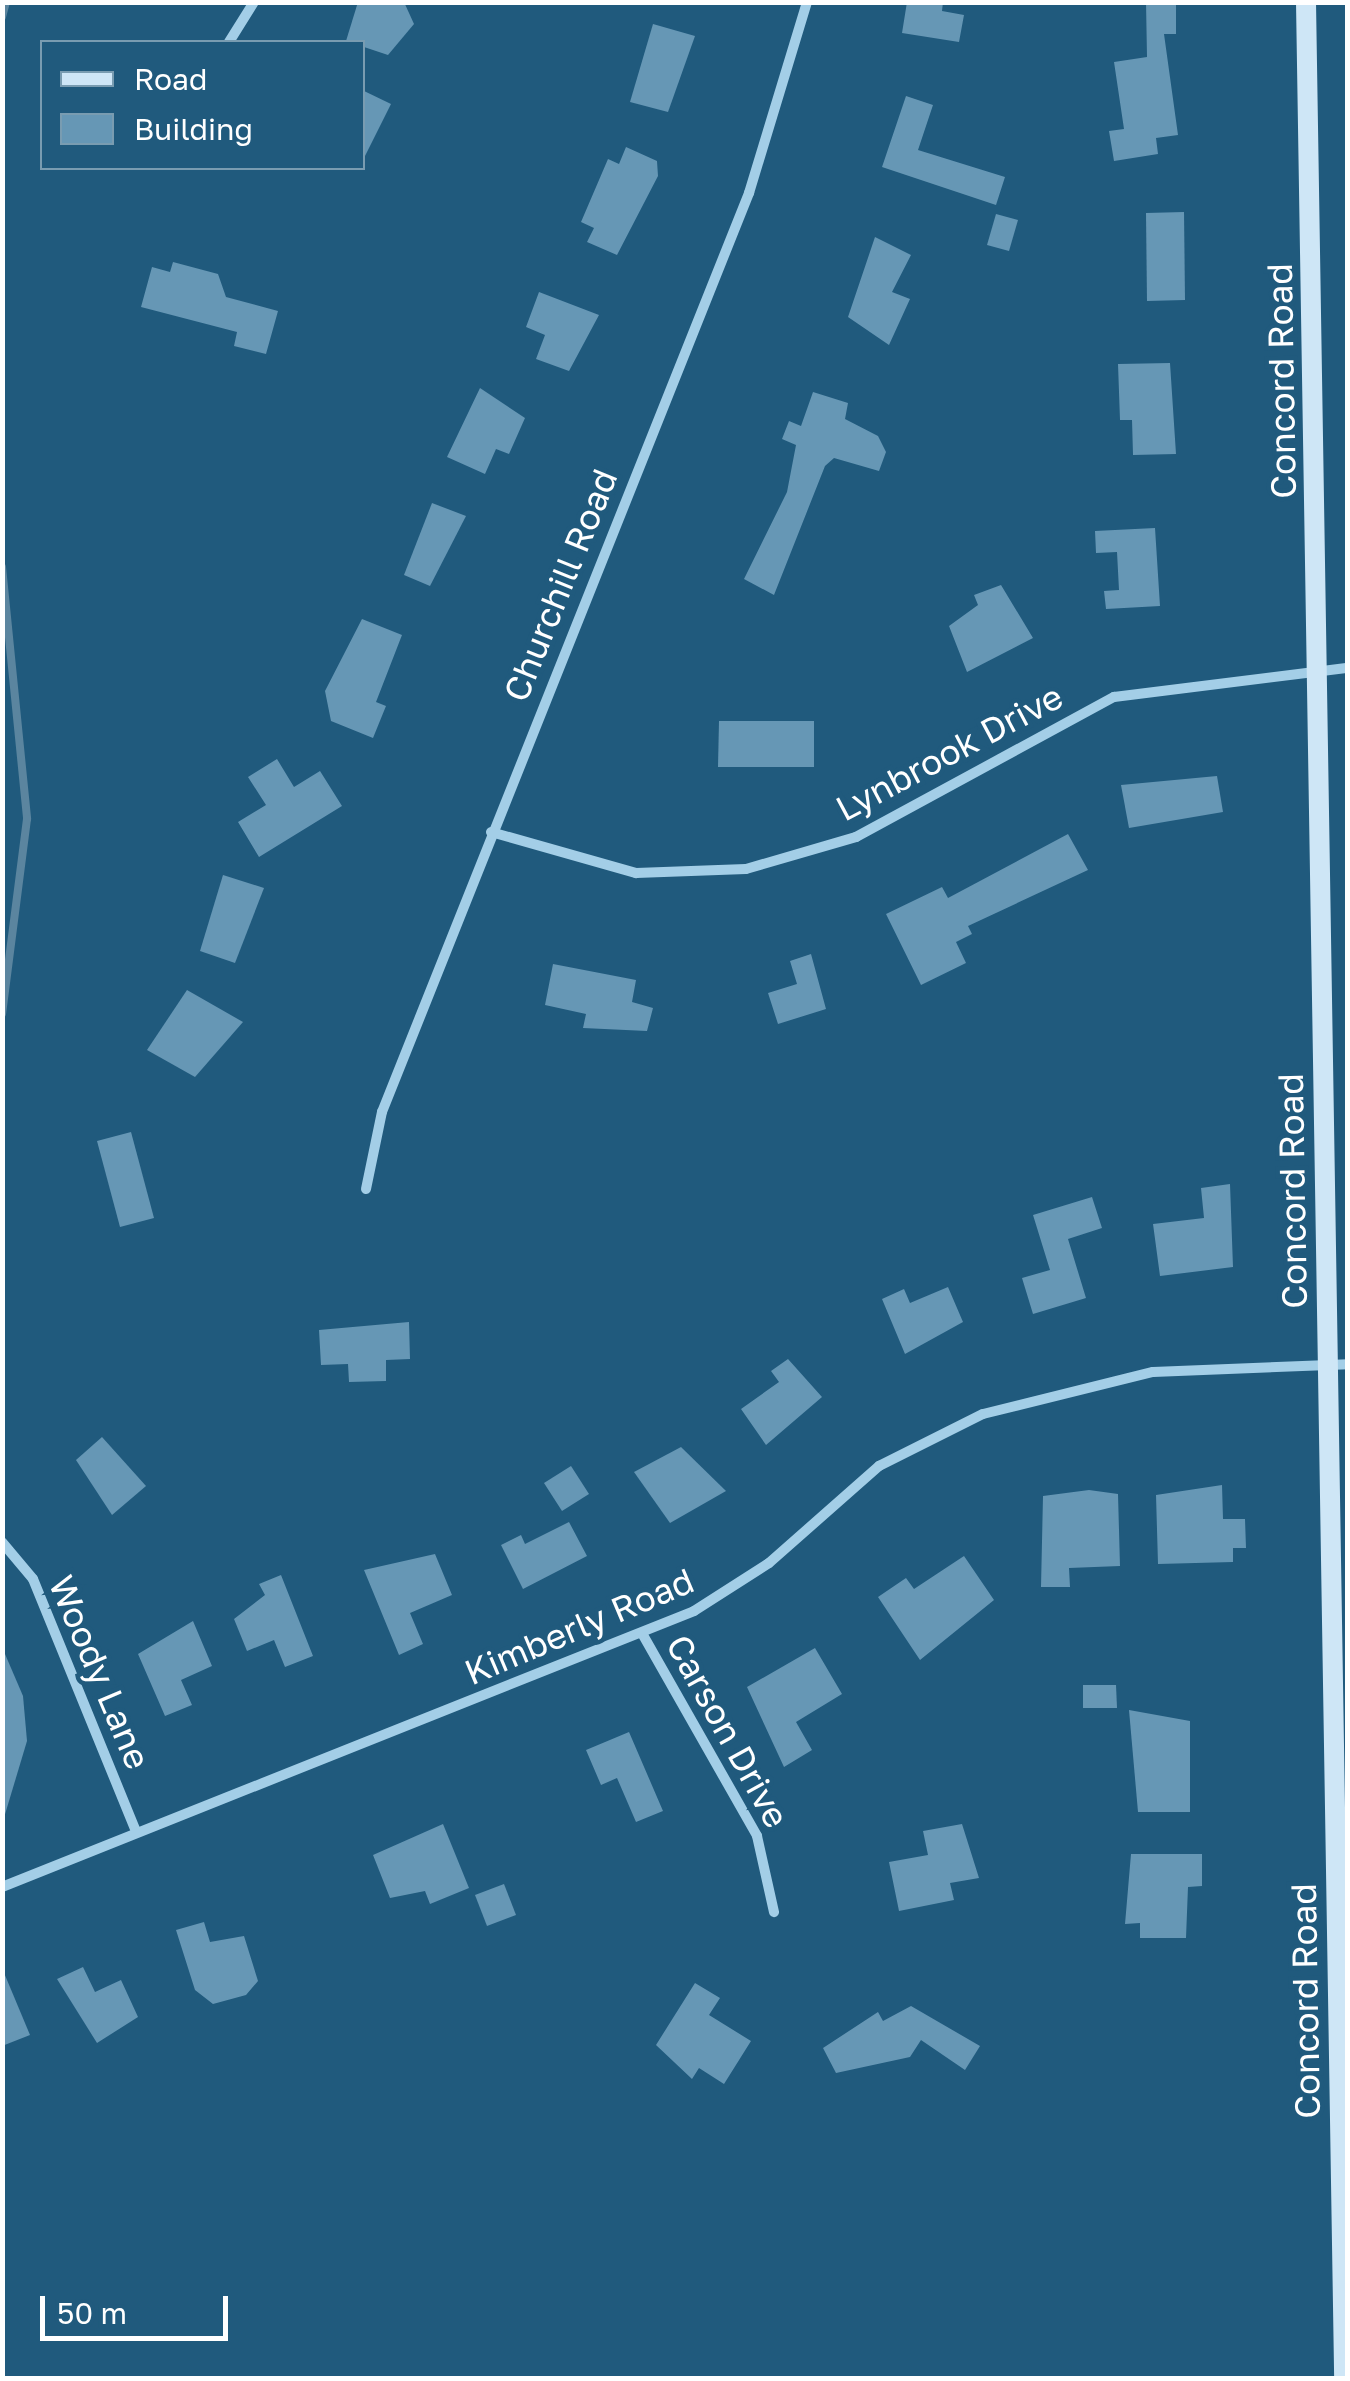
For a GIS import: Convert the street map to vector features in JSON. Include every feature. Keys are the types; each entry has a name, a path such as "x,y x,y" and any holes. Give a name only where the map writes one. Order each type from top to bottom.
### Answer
{"main road":[{"name":"Concord Road","path":"1306,2 1337,1364 1344,2378"}],"street":[{"path":"230,40 254,2"},
{"name":"Churchill Road","path":"366,1189 382,1112 749,192 807,2"},
{"name":"Lynbrook Drive","path":"491,832 636,872 746,870 856,836 1114,697 1319,666 1348,668"},
{"name":"Kimberly Road","path":"2,1887 643,1634 769,1562 879,1466 983,1414 1152,1372 1337,1364"},
{"name":"Woody Lane","path":"2,1542 33,1579 136,1831"},
{"name":"Carson Drive","path":"643,1634 757,1836 774,1912"}],"building":[{"path":"358,2 404,2 414,24 388,55 365,47 365,40 346,40"},
{"path":"907,2 943,2 942,11 964,15 959,42 902,33"},
{"path":"1146,2 1176,2 1176,34 1164,34 1178,135 1156,138 1158,154 1114,161 1109,131 1124,129 1114,62 1147,57"},
{"path":"653,24 695,36 668,112 630,102"},
{"path":"365,91 391,104 365,156"},
{"path":"906,96 933,105 918,150 1005,177 996,205 882,167"},
{"path":"626,147 657,161 658,176 617,255 587,242 594,228 581,222 608,159 619,164"},
{"path":"1184,212 1185,300 1147,301 1146,213"},
{"path":"996,214 1018,220 1009,251 987,245"},
{"path":"875,237 911,255 892,292 910,299 889,345 848,317"},
{"path":"173,262 218,274 226,297 278,311 266,354 234,346 237,332 141,307 152,267 170,272"},
{"path":"539,292 599,315 569,371 536,359 545,335 526,327"},
{"path":"1170,363 1176,454 1133,455 1132,420 1120,420 1118,364"},
{"path":"480,388 525,418 509,454 496,449 485,474 447,457"},
{"path":"813,392 848,403 845,419 878,436 886,452 879,471 834,458 825,466 774,595 744,579 787,492 796,445 782,439 789,421 801,426"},
{"path":"432,503 466,516 430,586 404,575"},
{"path":"1155,528 1160,606 1106,609 1104,591 1119,590 1117,552 1096,553 1095,531"},
{"path":"1001,585 1033,638 967,672 949,626 978,605 974,595"},
{"path":"362,619 402,635 376,702 386,706 373,738 331,721 325,691"},
{"path":"719,721 814,721 814,767 718,767"},
{"path":"277,759 294,787 320,771 342,806 259,857 238,822 266,805 248,777"},
{"path":"1217,776 1223,812 1129,828 1121,785"},
{"path":"1068,834 1088,870 968,926 972,934 956,942 966,963 921,985 886,914 942,887 948,898"},
{"path":"223,875 264,888 235,963 200,951"},
{"path":"811,954 826,1009 778,1024 768,993 797,984 790,961"},
{"path":"553,964 636,980 632,1002 653,1008 647,1031 583,1028 586,1014 545,1005"},
{"path":"187,990 243,1022 195,1077 147,1050"},
{"path":"131,1132 154,1218 120,1227 97,1141"},
{"path":"1230,1184 1233,1267 1160,1276 1153,1224 1204,1218 1201,1188"},
{"path":"1092,1197 1102,1228 1068,1239 1086,1298 1033,1314 1022,1278 1050,1270 1033,1215"},
{"path":"948,1287 963,1322 905,1354 882,1299 904,1289 910,1303"},
{"path":"409,1322 410,1359 386,1360 386,1381 349,1382 348,1364 321,1365 319,1330"},
{"path":"788,1359 822,1397 766,1445 741,1409 779,1382 771,1371"},
{"path":"102,1437 146,1486 112,1515 76,1460"},
{"path":"681,1447 726,1491 670,1523 634,1472"},
{"path":"571,1466 589,1494 562,1511 544,1483"},
{"path":"1222,1485 1223,1519 1245,1519 1246,1548 1233,1548 1233,1562 1158,1564 1156,1495"},
{"path":"1089,1490 1118,1494 1120,1566 1069,1568 1070,1587 1041,1587 1043,1496"},
{"path":"569,1522 587,1556 523,1589 501,1545 521,1535 525,1544"},
{"path":"435,1554 452,1595 410,1613 423,1644 399,1655 364,1570"},
{"path":"964,1556 994,1600 920,1660 878,1597 906,1578 914,1589"},
{"path":"281,1575 313,1656 285,1667 274,1640 247,1651 234,1619 265,1595 259,1584"},
{"path":"193,1621 212,1666 181,1680 192,1705 165,1716 138,1654"},
{"path":"2,1647 23,1696 27,1741 3,1821"},
{"path":"815,1648 842,1694 796,1722 812,1750 784,1767 747,1687"},
{"path":"1083,1685 1116,1685 1117,1708 1083,1708"},
{"path":"1129,1710 1190,1721 1190,1812 1138,1812"},
{"path":"629,1732 663,1811 636,1822 617,1778 601,1785 586,1750"},
{"path":"443,1824 469,1888 430,1904 425,1891 390,1898 373,1855"},
{"path":"962,1824 979,1878 950,1883 954,1900 899,1911 889,1862 928,1855 923,1831"},
{"path":"1131,1854 1202,1854 1202,1886 1188,1887 1186,1938 1140,1938 1140,1923 1125,1924"},
{"path":"504,1884 516,1915 487,1926 475,1895"},
{"path":"204,1922 210,1942 244,1936 258,1981 246,1995 213,2004 195,1990 176,1930"},
{"path":"83,1967 95,1992 121,1980 138,2017 97,2043 57,1979"},
{"path":"2,1968 30,2035 2,2046"},
{"path":"695,1983 720,1998 709,2015 751,2041 724,2084 699,2068 692,2079 656,2045"},
{"path":"911,2006 980,2046 965,2070 921,2040 910,2057 836,2073 823,2048 878,2012 883,2021"}],"waterway":[{"path":"2,17 6,2"},
{"path":"2,567 27,819 2,1013"}]}
